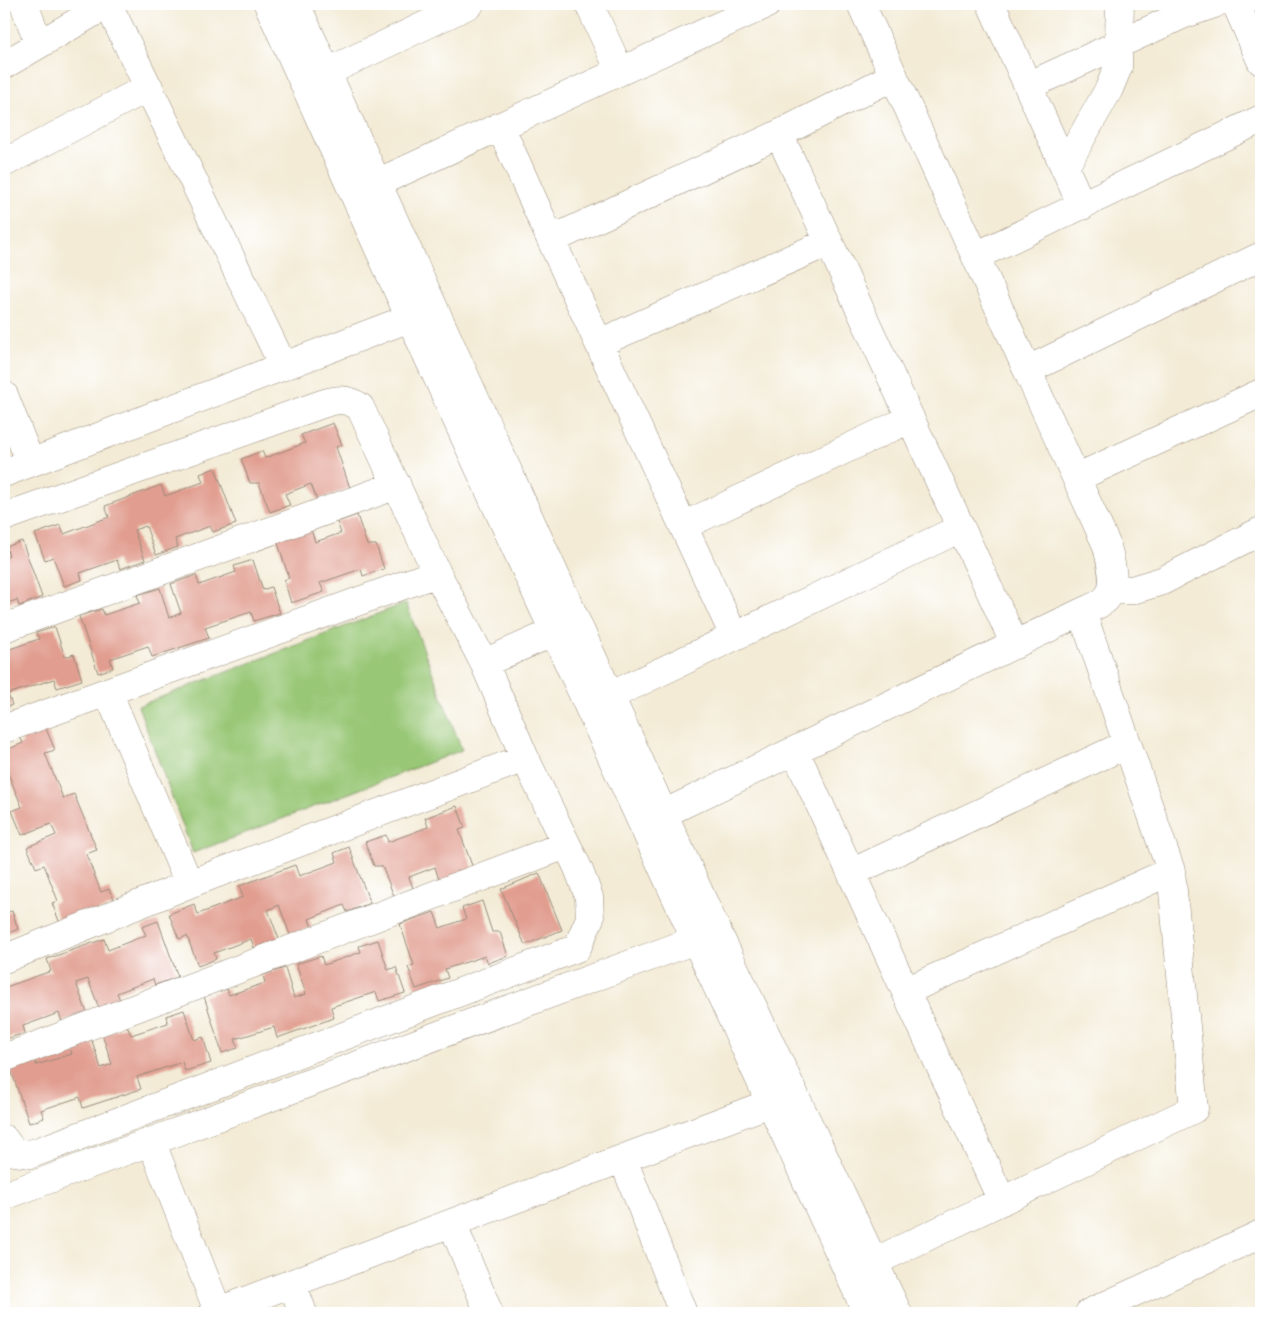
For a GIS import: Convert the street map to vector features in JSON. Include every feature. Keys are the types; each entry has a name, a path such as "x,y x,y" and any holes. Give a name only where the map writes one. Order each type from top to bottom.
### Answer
{"street":[{"path":"24,4 39,44"},
{"path":"4,65 108,4 276,351"},
{"path":"268,4 610,696 663,814 706,936 770,1103 867,1313"},
{"path":"296,4 377,183 418,306 554,632 706,936 874,1262 898,1313"},
{"path":"327,72 470,4"},
{"path":"590,4 620,71"},
{"path":"377,183 620,71 730,12 767,4"},
{"path":"663,814 1082,612 1106,600 1112,590 1113,576 1107,546 861,4"},
{"path":"991,4 1082,206"},
{"path":"1065,167 1109,89 1118,66 1120,4"},
{"path":"1028,86 1182,15 1214,4"},
{"path":"1236,4 1261,61"},
{"path":"551,240 779,134 894,76"},
{"path":"4,163 149,88"},
{"path":"976,256 1261,119"},
{"path":"500,126 734,636"},
{"path":"779,134 1015,645"},
{"path":"599,343 829,242"},
{"path":"1028,370 1261,256"},
{"path":"4,396 14,453 276,351 418,306"},
{"path":"4,473 418,306"},
{"path":"1076,478 1261,393"},
{"path":"4,517 336,400 351,401 360,407 437,573 484,663 525,758 566,845 589,897 590,918 577,948 31,1154 14,1152 4,1139"},
{"path":"684,526 910,419"},
{"path":"4,628 397,485"},
{"path":"610,696 961,528"},
{"path":"1112,590 1132,590 1162,581 1261,530"},
{"path":"4,729 437,573"},
{"path":"874,1262 1194,1109 1171,871 1082,612"},
{"path":"484,663 554,632"},
{"path":"108,692 189,884"},
{"path":"851,873 1127,744"},
{"path":"795,751 1002,1200"},
{"path":"4,959 189,884 525,758"},
{"path":"4,1058 566,845"},
{"path":"906,991 1171,871"},
{"path":"4,1196 706,936"},
{"path":"151,1141 216,1312 770,1103"},
{"path":"623,1159 683,1313"},
{"path":"452,1223 489,1313"},
{"path":"1089,1313 1261,1234"},
{"path":"292,1283 303,1313"}],"green space":[{"path":"406,603 462,750 193,853 138,706"}],"building":[{"path":"333,423 342,445 336,447 350,488 317,500 311,484 285,494 290,505 270,512 259,483 250,483 241,459 262,451 265,458 305,443 301,435"},
{"path":"215,468 236,524 213,532 210,526 175,539 178,547 156,555 146,526 134,530 145,560 120,569 117,560 80,573 82,580 64,586 53,557 45,560 35,534 60,525 64,534 109,517 105,506 161,485 165,496 203,482 200,474"},
{"path":"357,515 367,545 376,545 384,569 363,576 361,569 320,583 324,592 291,603 284,580 289,578 276,537 310,526 315,542 341,533 337,522"},
{"path":"22,541 42,597 19,606 17,600 4,604 4,558 9,556 6,547"},
{"path":"253,560 263,590 271,587 280,613 254,621 251,612 205,627 209,638 152,657 148,646 110,659 113,668 98,673 79,616 102,609 104,615 140,603 137,595 160,588 169,618 181,613 171,584 196,575 199,585 236,572 234,566"},
{"path":"55,627 65,657 74,654 82,680 57,688 54,679 8,694 12,705 4,708 4,651 39,639 36,633"},
{"path":"44,724 55,750 45,753 63,798 74,794 97,850 86,854 101,892 109,889 116,904 61,926 52,903 58,901 44,865 36,868 27,847 56,835 51,824 22,835 12,811 22,807 7,771 4,772 4,751 23,743 19,734"},
{"path":"457,806 465,828 459,830 474,871 440,883 435,867 409,877 413,888 394,896 382,866 374,866 365,842 386,835 388,842 428,827 425,818"},
{"path":"349,847 370,903 347,912 344,905 309,919 312,927 290,935 279,905 268,910 279,939 254,948 251,939 214,953 216,959 198,966 187,936 179,939 169,914 194,904 198,914 243,897 239,886 295,865 299,876 337,862 334,853"},
{"path":"539,873 562,930 525,945 501,889"},
{"path":"482,901 492,932 500,932 508,956 488,963 485,956 445,969 448,978 416,989 408,967 414,965 400,924 434,912 440,928 466,919 462,908"},
{"path":"12,911 18,929 4,935 4,913"},
{"path":"158,921 178,977 155,985 153,979 117,993 120,1000 99,1008 88,979 76,983 87,1013 62,1022 59,1013 23,1026 25,1033 6,1039 4,1033 4,981 6,987 51,971 47,959 104,939 108,950 146,935 142,927"},
{"path":"378,940 388,970 396,967 405,993 379,1001 376,992 331,1007 334,1018 277,1038 274,1027 235,1039 238,1048 222,1053 204,996 227,989 229,995 265,983 263,975 285,968 294,998 306,994 296,964 321,956 324,965 361,952 359,946"},
{"path":"184,1010 194,1040 203,1037 211,1063 185,1071 182,1062 137,1077 141,1089 83,1108 80,1097 41,1110 44,1118 29,1123 10,1067 34,1059 36,1065 72,1054 69,1045 91,1038 101,1068 112,1064 102,1034 127,1026 131,1035 168,1023 166,1016"}]}
